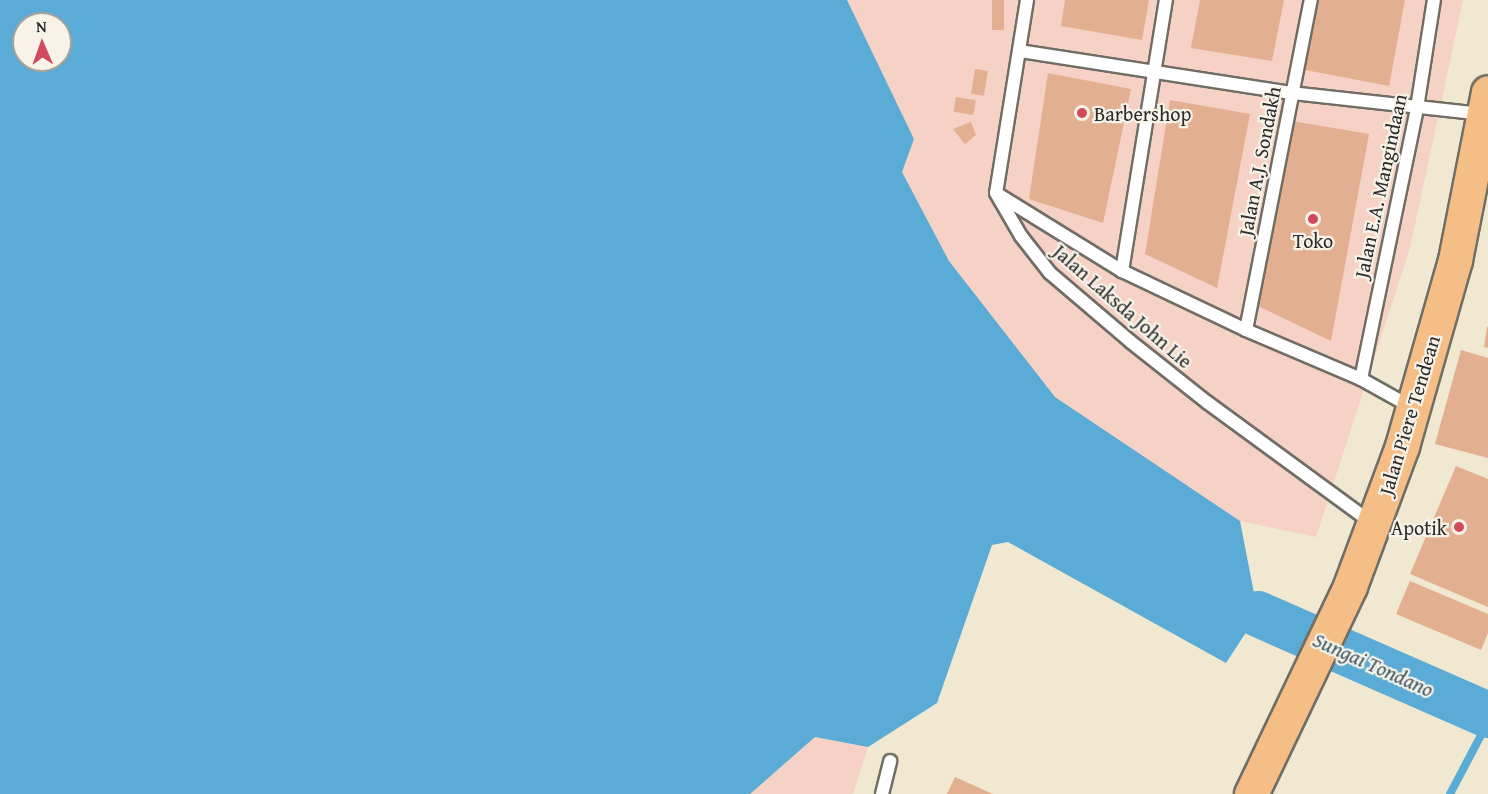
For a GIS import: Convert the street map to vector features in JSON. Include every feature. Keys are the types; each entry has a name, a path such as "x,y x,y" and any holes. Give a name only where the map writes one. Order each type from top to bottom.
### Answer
{"highway":[{"name":"Jalan Piere Tendean","path":"1251,794 1342,603 1374,525 1414,408 1455,260 1485,103"}],"lane":[{"path":"1027,0 996,193 1122,271 1246,330 1364,380 1414,408"},
{"path":"1122,271 1152,70 1166,0"},
{"name":"Jalan A.J. Sondakh","path":"1246,330 1311,0"},
{"name":"Jalan E.A. Mangindaan","path":"1364,380 1417,108 1434,0"},
{"path":"1020,51 1292,93 1417,108 1485,103"},
{"name":"Jalan Laksda John Lie","path":"996,193 1031,251 1050,273 1208,403 1374,525"},
{"path":"882,794 890,761"}],"shaded area":[{"path":"847,0 1463,0 1410,248 1316,537 1240,521 1055,397 949,261 902,172 914,139"},
{"path":"815,737 868,747 853,794 750,794"}],"water":[{"path":"0,0 847,0 914,139 902,172 949,261 1055,397 1240,521 1258,614 1226,663 1008,542 992,545 937,703 868,747 815,737 750,794 0,794"}],"building":[{"path":"992,0 1004,0 1004,30 992,30"},
{"path":"1065,0 1149,0 1142,40 1061,26"},
{"path":"1200,0 1284,0 1272,61 1191,48"},
{"path":"1313,0 1405,0 1389,86 1300,69"},
{"path":"975,69 988,71 984,96 971,94"},
{"path":"1048,73 1131,89 1103,223 1029,199"},
{"path":"956,97 976,100 973,115 954,112"},
{"path":"1170,100 1250,114 1217,288 1145,254"},
{"name":"Toko","path":"1292,121 1369,134 1331,341 1254,304"},
{"path":"971,122 976,135 965,144 953,129"},
{"path":"1488,327 1488,348 1484,347"},
{"path":"1461,350 1488,358 1488,458 1435,444"},
{"name":"Apotik","path":"1456,466 1488,479 1488,607 1410,574"},
{"path":"1410,581 1488,614 1488,633 1481,650 1396,614"},
{"path":"955,777 993,794 947,794"}],"waterway":[{"name":"Sungai Tondano","path":"1258,614 1488,715"},
{"path":"1450,794 1488,722"}],"place":[{"name":"Barbershop","path":"1082,113"},
{"name":"Toko","path":"1313,219"},
{"name":"Apotik","path":"1459,527"}]}
